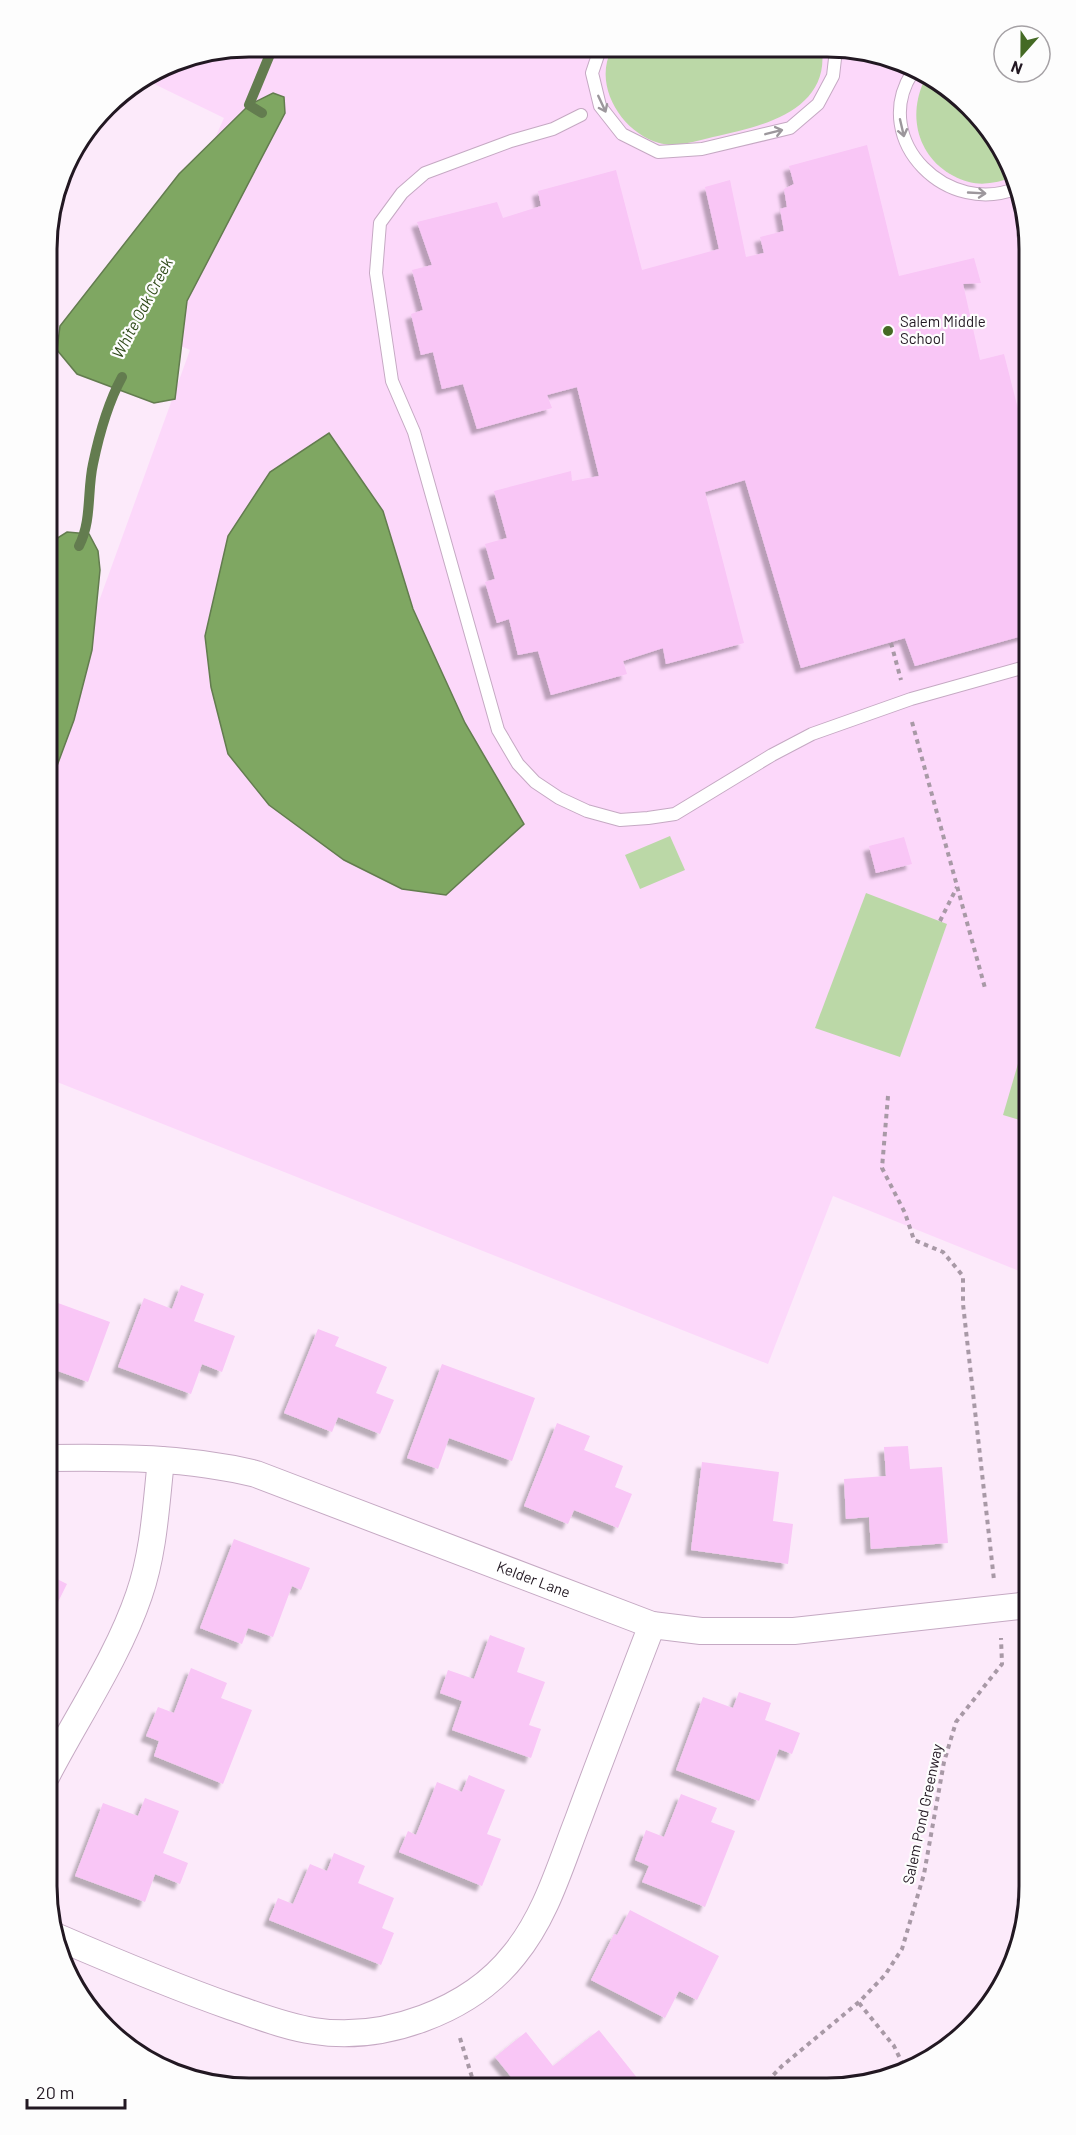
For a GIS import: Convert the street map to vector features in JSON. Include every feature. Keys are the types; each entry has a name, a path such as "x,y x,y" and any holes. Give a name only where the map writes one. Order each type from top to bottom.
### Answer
{"street":[{"name":"Kelder Lane","path":"57,1458 161,1460 222,1466 256,1474 652,1625 701,1631 794,1631 1019,1606"},
{"path":"57,1756 109,1660 139,1596 151,1546 161,1460"},
{"path":"65,1940 173,1986 275,2022 315,2031 349,2033 395,2027 434,2013 473,1992 514,1955 545,1907 652,1625"}],"lane":[{"path":"597,57 592,73 600,106 622,134 658,153 702,149 790,128 818,104 833,76 835,57"},
{"path":"910,76 901,90 900,125 910,154 937,180 957,191 985,194 1009,189"},
{"path":"581,115 553,129 425,173 402,193 380,223 376,273 392,381 414,432 498,730 518,764 535,782 586,811 620,820 675,814 771,755 812,734 907,701 1019,669"}],"path":[{"path":"891,643 985,988"},
{"path":"940,921 957,886"},
{"path":"888,1096 882,1168 905,1212 914,1240 943,1252 963,1276 963,1304 993,1575"},
{"name":"Salem Pond Greenway","path":"770,2078 859,2002 885,1975 902,1949 924,1874 944,1762 956,1722 1002,1664 1001,1630"},
{"path":"859,2002 894,2046 902,2062"},
{"path":"460,2038 472,2078"}],"shaded area":[{"path":"237,57 839,57 888,67 933,89 971,123 987,143 1009,188 1017,224 1019,249 1019,1271 833,1196 768,1364 57,1082 57,717 190,350 131,325 224,118 153,83 188,67"},
{"path":"609,57 822,57 821,71 814,88 803,102 787,113 750,128 679,144 659,143 646,138 623,118 608,92 607,63"},
{"path":"923,83 953,105 987,143 1005,179 980,184 969,182 953,176 939,166 929,155 917,127 916,111"},
{"path":"670,836 685,870 640,889 625,855"},
{"path":"866,893 947,924 900,1057 815,1028"},
{"path":"1019,1060 1019,1120 1003,1115"}],"water":[{"path":"273,93 284,97 285,113 187,301 175,399 154,403 77,374 57,350 60,326 179,174 249,105"},
{"path":"329,433 383,511 413,609 465,723 524,824 446,895 402,889 344,860 269,805 228,754 211,687 205,636 228,536 270,472"},
{"path":"67,532 89,534 98,551 100,570 92,650 74,720 57,766 57,538"}],"building":[{"path":"867,145 899,276 974,258 981,283 963,284 980,360 1004,354 1019,413 1019,637 915,666 905,638 801,668 745,480 705,492 744,643 666,664 663,648 623,661 627,674 551,695 538,651 518,655 509,619 497,623 485,582 495,579 485,544 507,538 494,491 571,471 572,481 599,476 577,387 547,395 552,408 477,429 463,384 442,389 433,352 421,355 411,314 423,310 412,270 432,265 417,222 497,202 503,218 541,206 538,191 616,170 642,270 719,249 705,187 730,180 746,257 764,253 760,237 784,231 780,209 787,207 784,189 794,184 789,166"},
{"path":"904,837 912,864 876,873 869,846"},
{"path":"181,1285 204,1294 194,1321 235,1336 222,1372 202,1364 191,1394 118,1367 144,1298 172,1309"},
{"path":"57,1303 110,1322 88,1382 57,1371"},
{"path":"318,1329 339,1337 335,1346 387,1367 376,1393 394,1400 380,1434 338,1417 332,1432 284,1413"},
{"path":"442,1364 535,1398 512,1461 449,1438 438,1469 407,1458"},
{"path":"557,1423 590,1436 584,1450 623,1466 615,1487 632,1494 618,1528 574,1510 568,1524 524,1506"},
{"path":"908,1446 910,1469 942,1467 948,1543 871,1549 869,1517 846,1519 844,1479 886,1476 884,1447"},
{"path":"702,1462 779,1472 773,1521 793,1524 788,1564 691,1550"},
{"path":"234,1539 310,1568 301,1590 292,1586 273,1637 248,1628 242,1644 200,1628"},
{"path":"57,1579 67,1584 57,1604"},
{"path":"490,1635 525,1648 517,1672 545,1682 529,1725 541,1729 531,1758 452,1730 462,1701 440,1693 448,1670 474,1679"},
{"path":"191,1668 227,1683 221,1698 252,1710 223,1784 154,1756 159,1741 146,1736 158,1707 174,1713"},
{"path":"739,1692 771,1703 765,1720 800,1733 792,1754 779,1749 759,1801 676,1770 703,1697 733,1708"},
{"path":"469,1775 505,1790 487,1834 501,1839 482,1886 399,1852 408,1831 416,1835 437,1782 462,1792"},
{"path":"681,1794 717,1808 711,1822 735,1831 705,1907 642,1882 649,1866 635,1860 646,1830 664,1837"},
{"path":"145,1798 179,1811 163,1853 188,1863 180,1884 155,1874 145,1902 75,1876 103,1803 138,1816"},
{"path":"334,1853 365,1866 358,1883 394,1898 382,1928 394,1933 381,1965 269,1920 278,1898 293,1904 310,1864 327,1871"},
{"path":"630,1910 719,1956 697,2000 679,1991 665,2018 591,1980 614,1934 617,1935"},
{"path":"599,2030 637,2078 512,2078 495,2057 526,2032 553,2066"}],"waterway":[{"name":"White Oak Creek","path":"262,113 249,105 269,57"},
{"name":"White Oak Creek","path":"79,546 88,516 91,474 98,442 108,408 122,377"}],"place":[{"name":"Salem Middle School","path":"888,331"}]}
